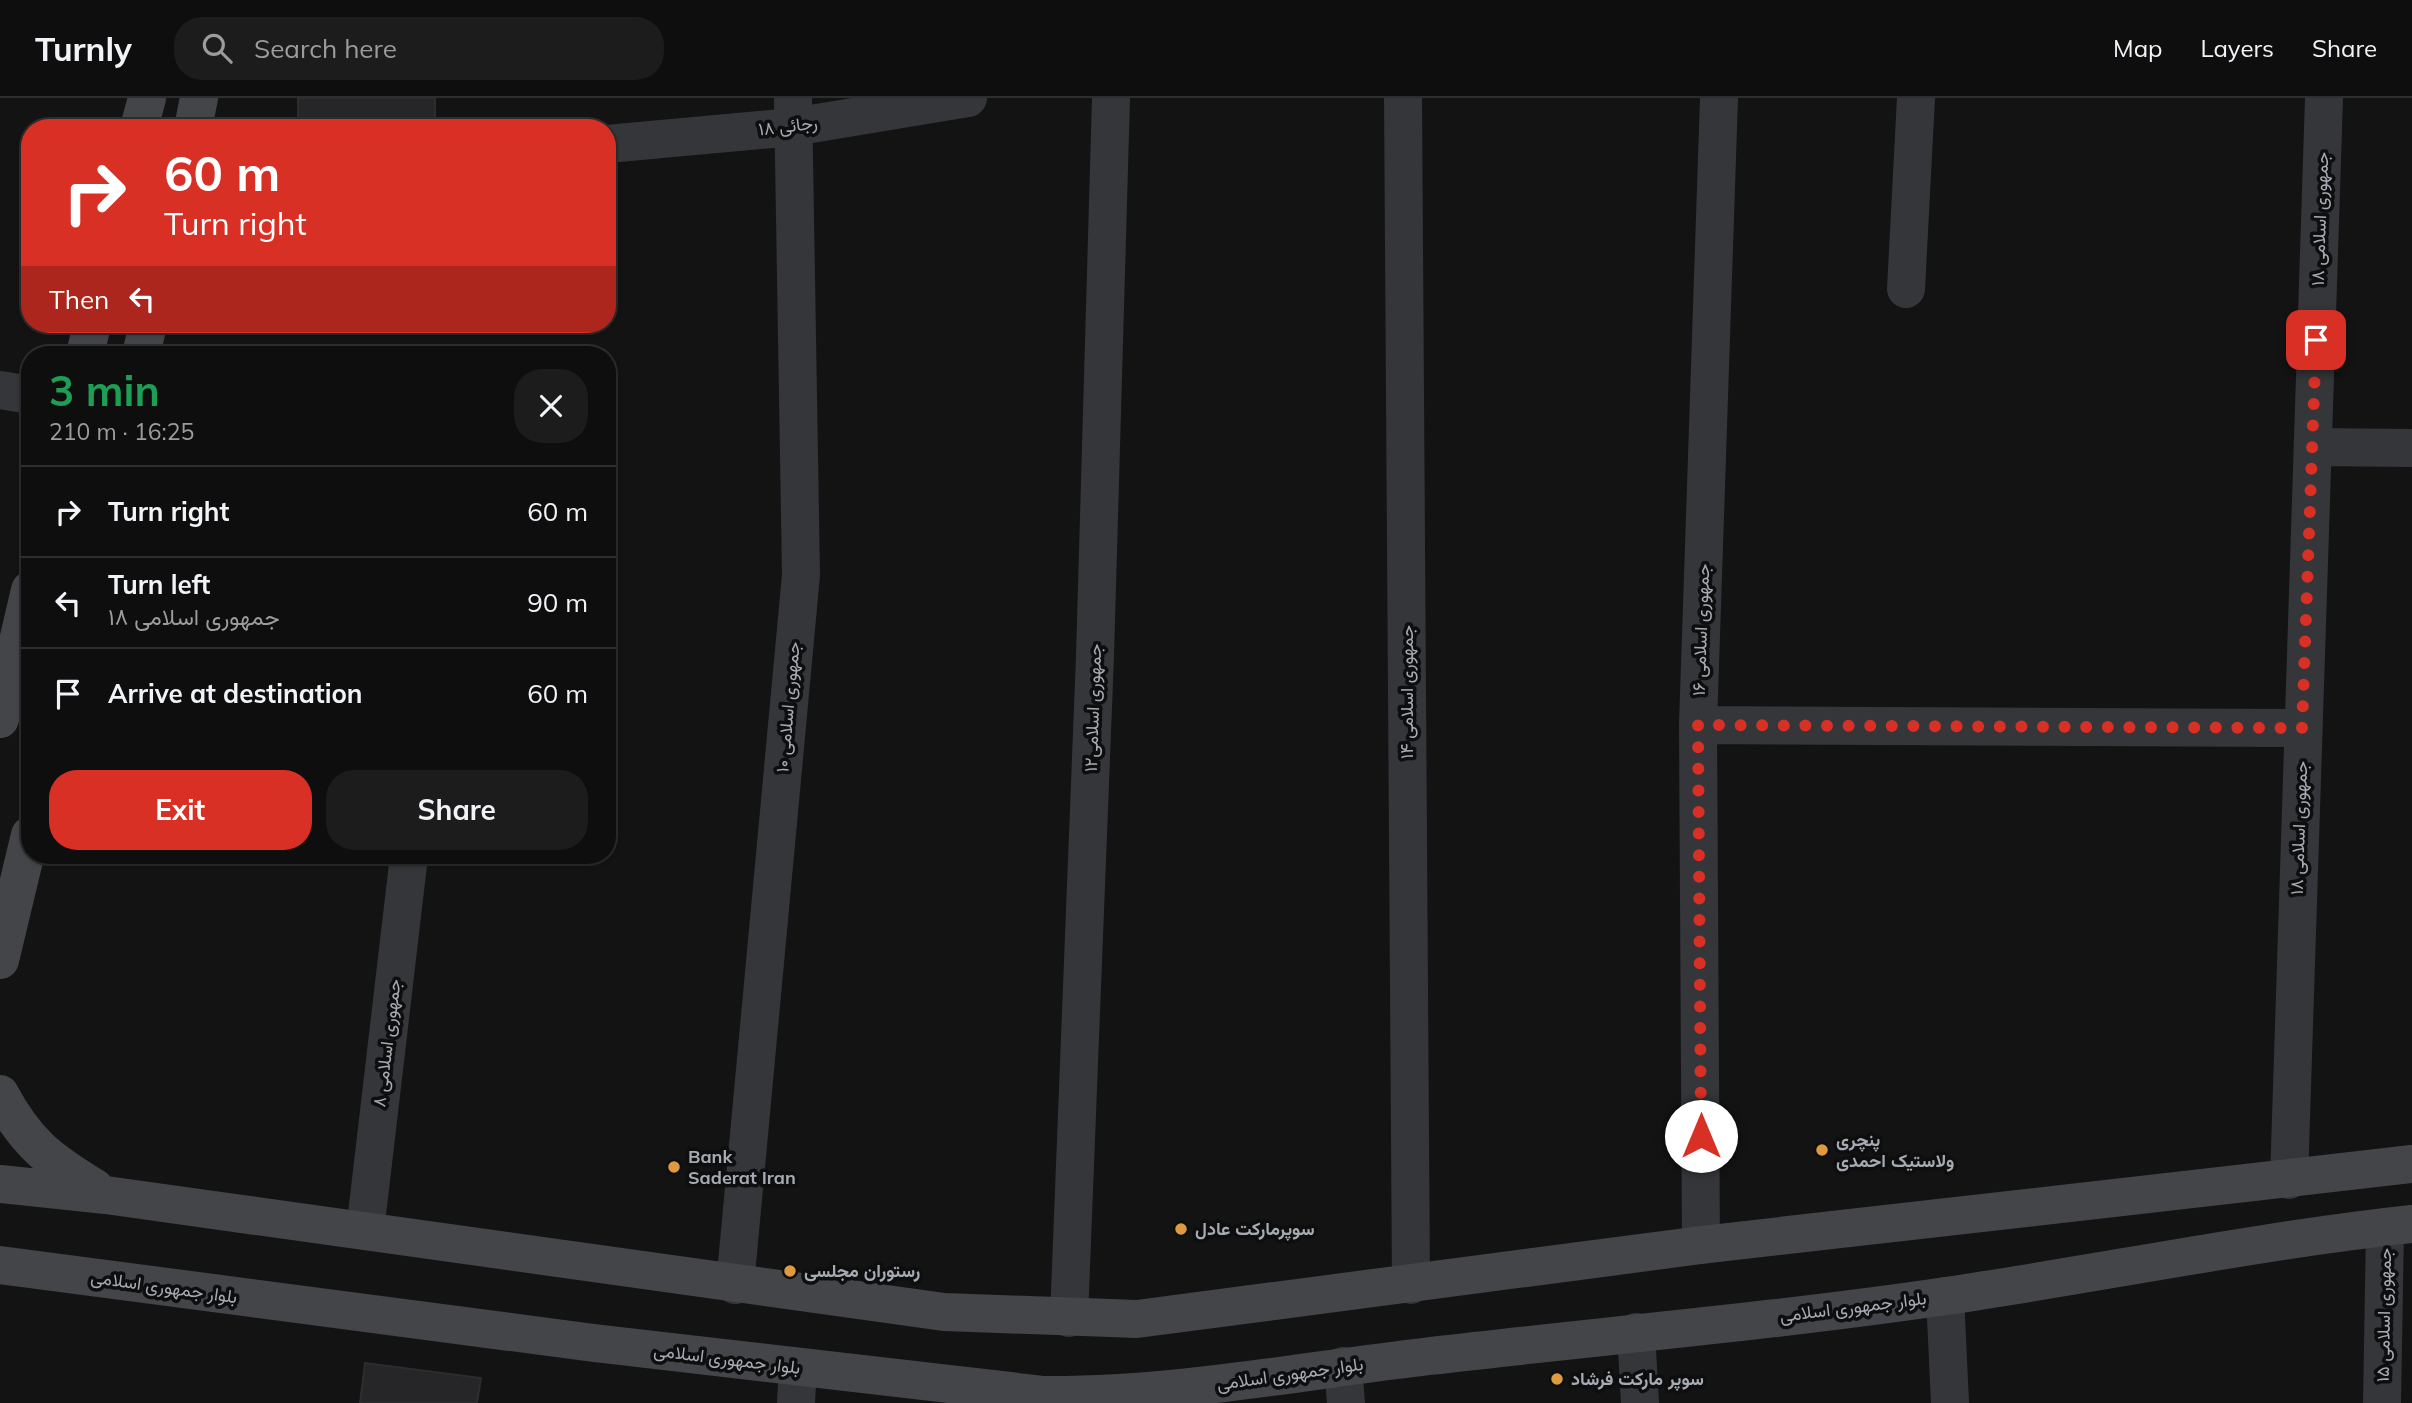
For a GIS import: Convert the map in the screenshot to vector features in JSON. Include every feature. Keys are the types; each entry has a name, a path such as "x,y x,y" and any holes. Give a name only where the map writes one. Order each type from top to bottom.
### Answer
{"main road":[{"path":"141,119 146,98"},
{"path":"194,119 199,98"},
{"path":"0,719 21,629"},
{"path":"0,960 23,864"},
{"path":"0,1094 16,1123 50,1161 106,1195"},
{"path":"0,1184 106,1195 735,1285 944,1312 1069,1318 1137,1318 1410,1285 1701,1245 2412,1164"},
{"name":"بلوار جمهوری اسلامی","path":"3,1267 594,1343 797,1385 1044,1395 1080,1399 1187,1389 1345,1385 1636,1332 1945,1296 2311,1236 2398,1225"}],"street":[{"name":"رجائی ۱۸","path":"616,142 793,113 968,98"},
{"name":"جمهوری اسلامی۱۲","path":"1069,1318 1095,656 1111,98"},
{"name":"جمهوری اسلامی ۱۴","path":"1403,98 1410,1285"},
{"name":"جمهوری اسلامی ۱۶","path":"1701,1245 1698,725 1719,98"},
{"path":"1906,289 1916,98"},
{"name":"جمهوری اسلامی ۱۸","path":"2289,1180 2324,98"},
{"name":"جمهوری اسلامی ۱۰","path":"735,1285 800,575 793,113"},
{"path":"0,390 21,394"},
{"path":"2313,447 2412,448"},
{"path":"1698,725 2302,728"},
{"name":"جمهوری اسلامی ۸","path":"365,1231 408,864"},
{"name":"جمهوری اسلامی ۱۵","path":"2382,1403 2398,1225"},
{"path":"1945,1296 1950,1403"},
{"path":"1636,1332 1640,1403"}],"building":[{"path":"298,98 435,98 435,119 298,119"},
{"path":"365,1363 481,1378 477,1403 360,1403"}],"place":[{"name":"پنچری ولاستیک احمدی","path":"1822,1150"},
{"name":"Bank Saderat Iran","path":"674,1167"},
{"name":"سوپرمارکت عادل","path":"1181,1229"},
{"name":"رستوران مجلسی","path":"790,1271"},
{"name":"سوپر مارکت فرشاد","path":"1557,1379"}],"route":[{"path":"1701,1136 1698,725 2302,728 2316,340"}]}
